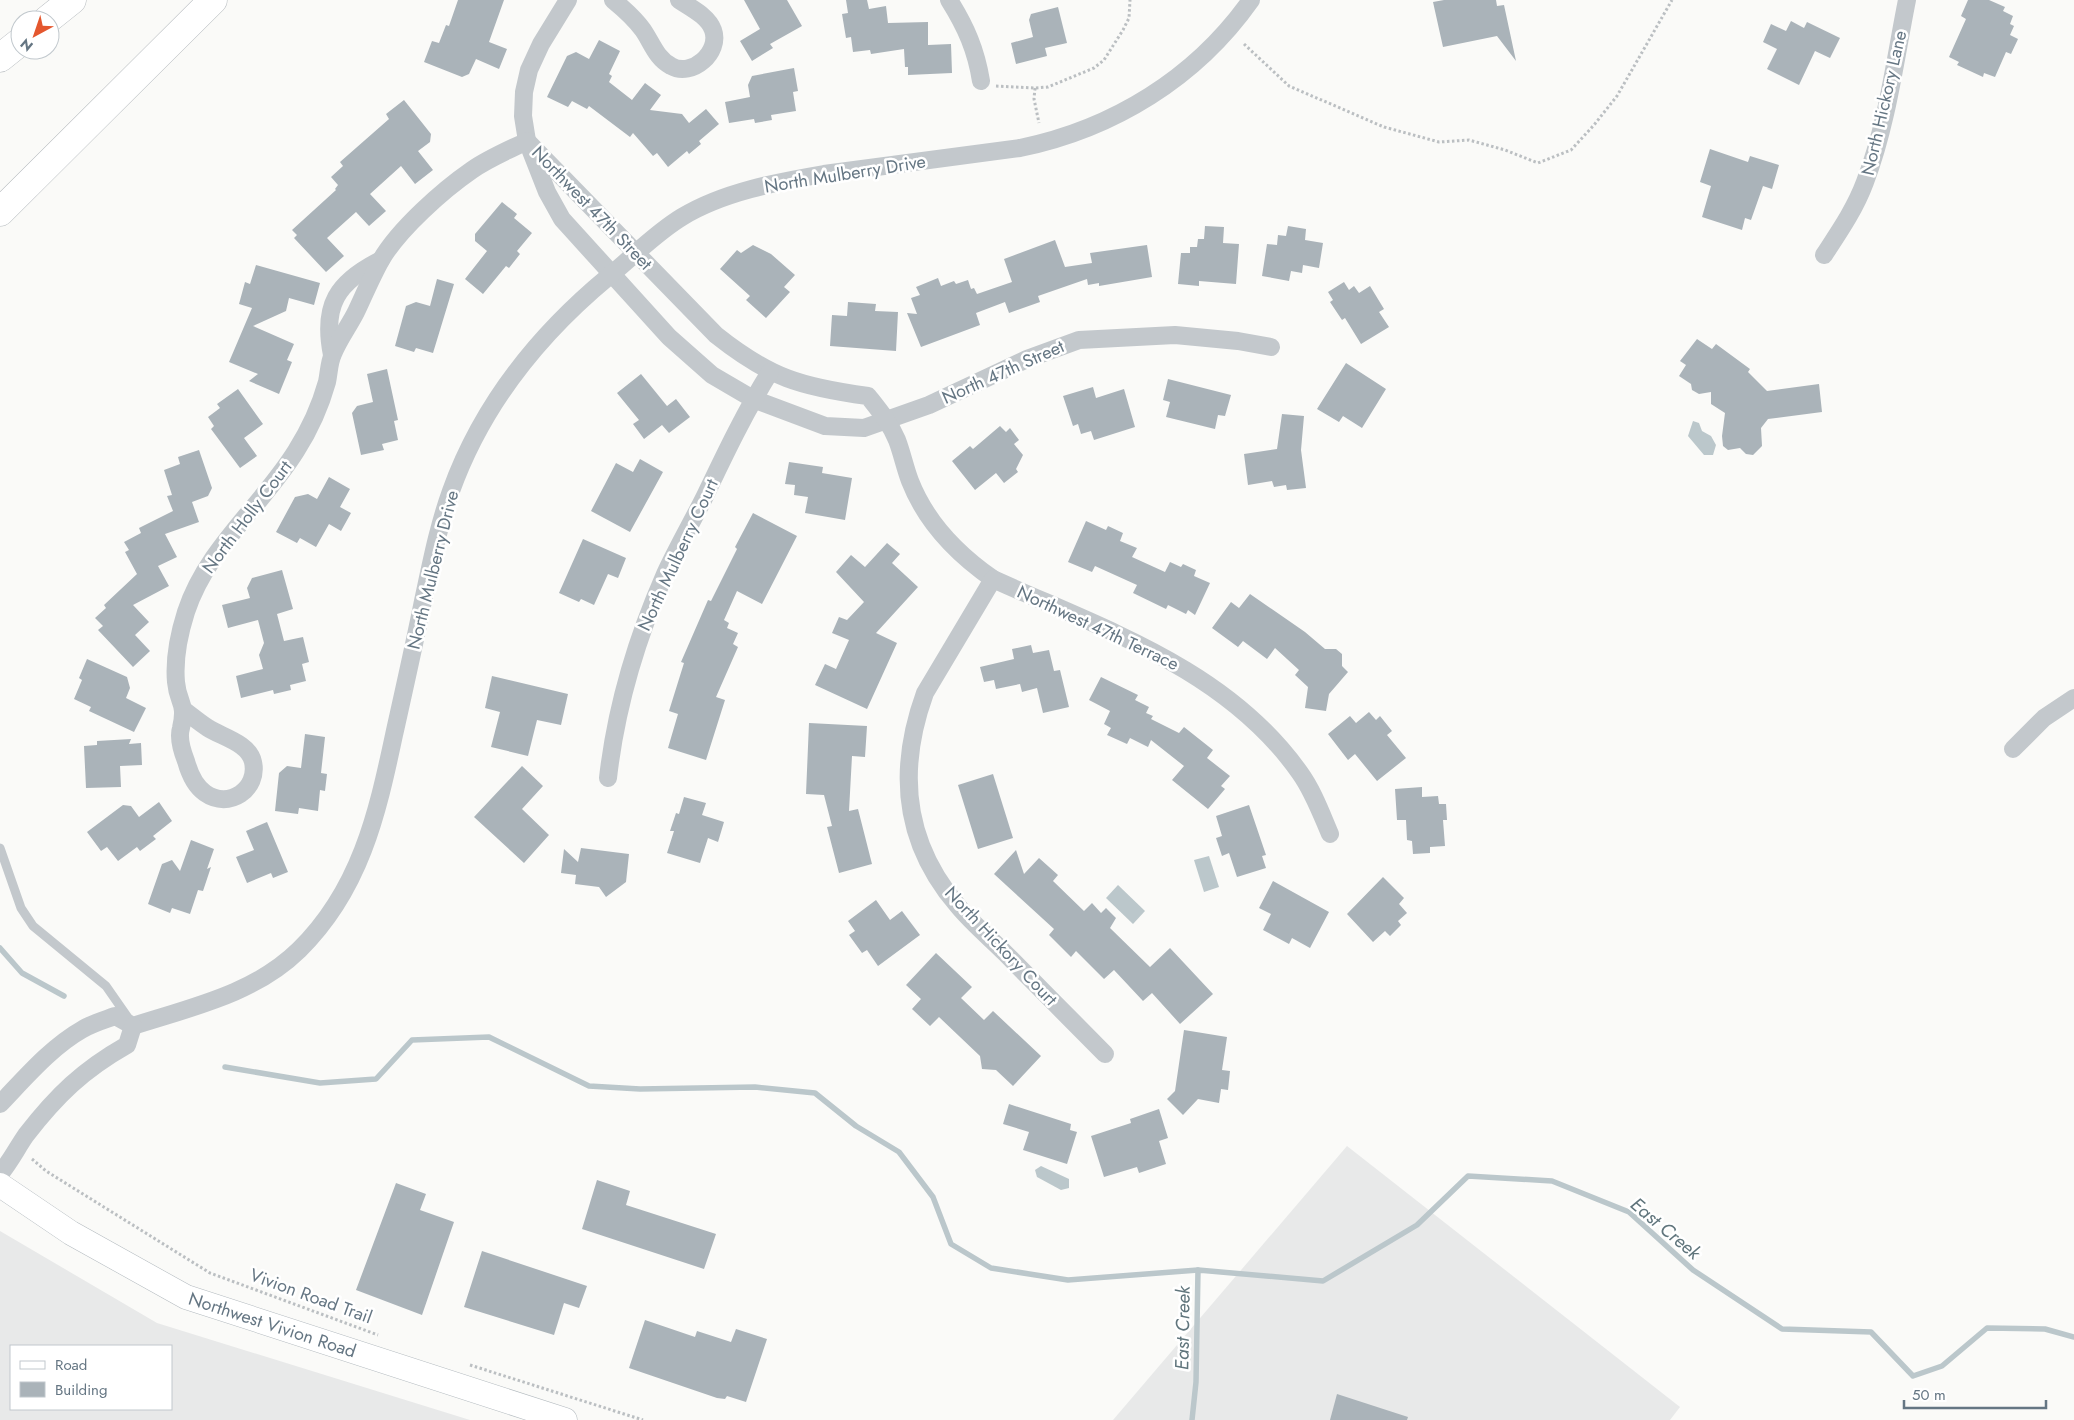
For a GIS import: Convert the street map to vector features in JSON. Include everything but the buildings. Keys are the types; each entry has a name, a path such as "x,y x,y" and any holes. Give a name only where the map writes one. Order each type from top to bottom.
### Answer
{"highway":[{"path":"60,10 72,0"},
{"path":"0,212 213,0"},
{"path":"0,58 10,50"}],"main road":[{"name":"Northwest Vivion Road","path":"0,1185 71,1233 186,1297 565,1420"}],"street":[{"path":"528,141 523,116 524,92 529,70 550,28 568,0"},
{"path":"613,0 643,30 659,56 672,67 687,69 700,64 709,54 715,43 714,30 706,18 679,0"},
{"path":"949,0 966,27 976,53 981,81"},
{"name":"North Mulberry Drive","path":"133,1026 234,994 268,975 298,951 312,936 343,894 359,864 375,818 435,547 461,465 486,416 518,368 555,325 636,251 684,216 737,194 764,186 824,174 1044,144 1091,128 1149,99 1174,80 1219,38 1251,0"},
{"name":"North Hickory Lane","path":"1824,255 1846,222 1865,182 1880,132 1907,0"},
{"name":"Northwest 47th Street","path":"528,141 716,335 743,356 770,372 794,383 868,396 886,418 897,440 910,482 933,521"},
{"name":"Northwest 47th Street","path":"528,141 547,192 562,219 669,337 712,375 753,399 825,426 864,428 886,418"},
{"name":"North Holly Court","path":"185,711 208,728 243,748 252,757 255,771 252,783 241,795 228,800 215,799 204,792 196,784 182,751 180,733 185,711 176,684 176,661 179,638 186,611 206,567 289,463 306,436 319,408 332,355 381,260 410,224 445,191 474,169 528,141"},
{"name":"North Holly Court","path":"332,355 328,334 329,316 335,301 345,285 361,270 381,260"},
{"name":"North 47th Street","path":"886,418 929,405 1027,359 1079,340 1142,335 1175,335 1271,346"},
{"name":"North Mulberry Court","path":"608,778 612,737 622,692 649,613 666,573 753,399 770,372"},
{"name":"Northwest 47th Terrace","path":"933,521 948,542 970,563 993,579 1140,644 1176,662 1213,686 1248,715 1280,747 1308,787 1330,834"},
{"name":"North Hickory Court","path":"993,579 925,693 919,710 909,758 909,804 914,826 921,848 933,872 958,906 1105,1054"},
{"path":"2013,749 2044,718 2074,698"},
{"path":"0,1104 31,1072 62,1044 83,1029 115,1016 133,1026 127,1045 97,1062 72,1082 46,1110 0,1174"}],"lane":[{"path":"0,848 21,908 33,926 50,942 106,986 133,1026"}],"path":[{"path":"981,81 984,86 1048,87 1094,68 1104,60 1123,30 1129,18 1130,0"},
{"path":"1244,44 1289,86 1384,127 1439,142 1469,140 1505,150 1538,163 1570,150 1594,125 1632,73 1672,0"},
{"path":"1035,88 1034,99 1039,124"},
{"name":"Vivion Road Trail","path":"18,1148 46,1171 210,1273 380,1336"},
{"path":"464,1363 643,1420"}],"shaded area":[{"path":"1693,421 1699,423 1702,431 1711,436 1716,445 1713,455 1704,455 1688,436"},
{"path":"1209,856 1219,887 1204,892 1194,860"},
{"path":"1118,885 1145,911 1133,924 1106,898"},
{"path":"1347,1146 1680,1407 1670,1420 1113,1420"},
{"path":"1041,1166 1069,1179 1069,1188 1061,1190 1037,1177 1035,1170"},
{"path":"0,1231 157,1323 470,1420 0,1420"}],"waterway":[{"path":"0,948 22,973 64,996"},
{"path":"225,1067 320,1083 376,1079 412,1040 489,1037 589,1086 640,1089 755,1087 815,1093 856,1126 899,1152 933,1197 951,1244 991,1268 1068,1280 1198,1270"},
{"name":"East Creek","path":"1192,1420 1196,1382 1198,1270 1323,1281 1417,1225 1468,1176 1552,1181 1629,1212 1693,1270 1782,1329 1871,1332 1913,1376 1942,1366 1987,1328 2045,1329 2074,1337"}]}
